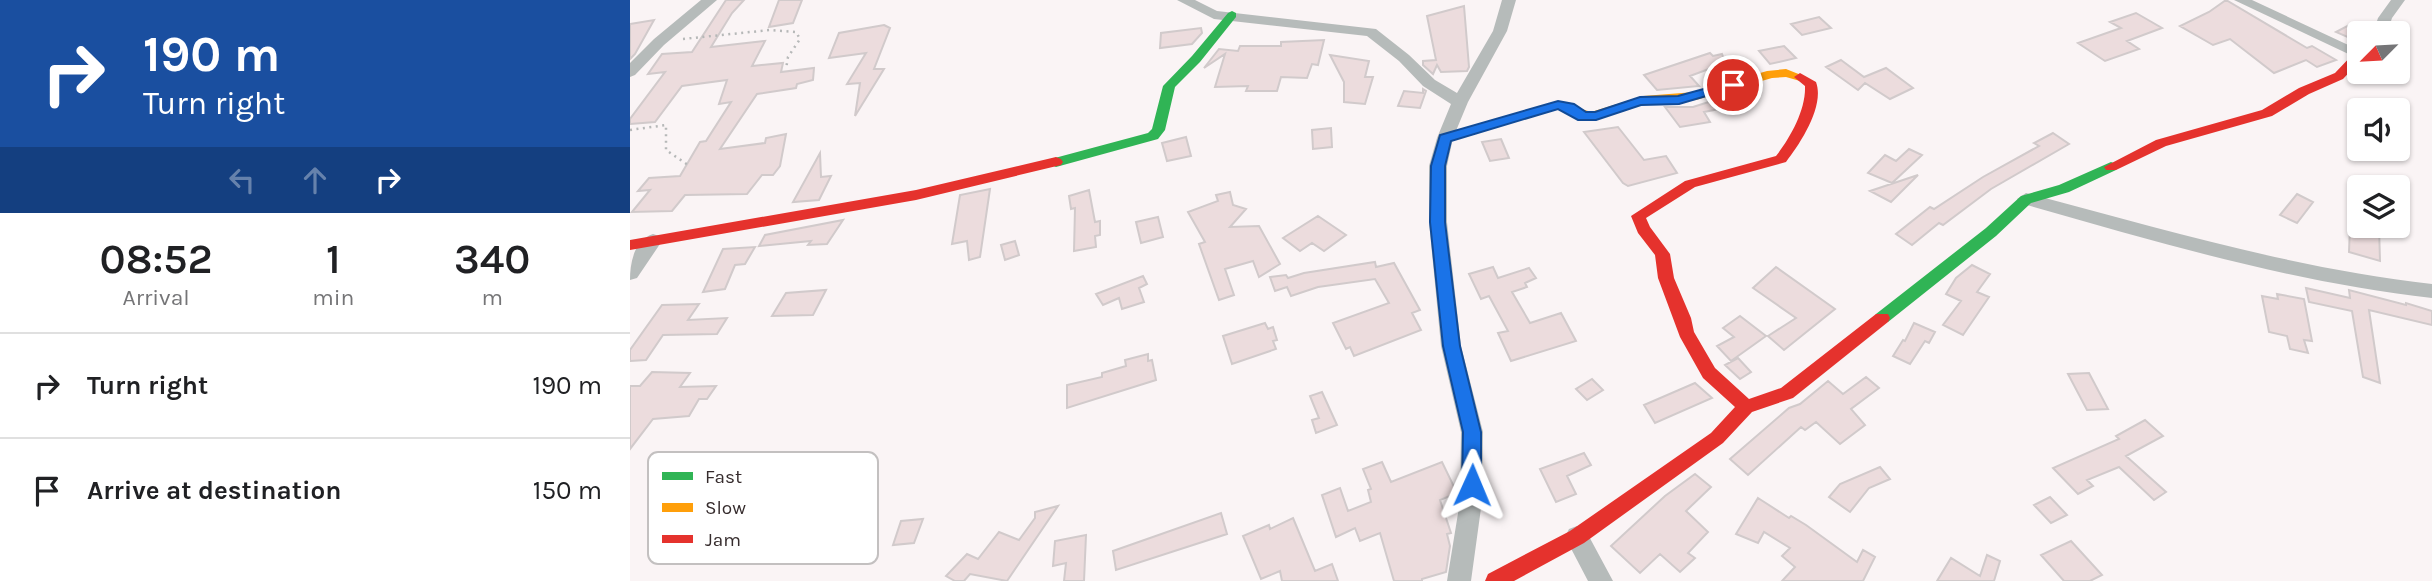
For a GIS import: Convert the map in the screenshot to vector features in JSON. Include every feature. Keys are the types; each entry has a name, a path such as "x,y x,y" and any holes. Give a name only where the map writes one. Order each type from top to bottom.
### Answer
{"street":[{"path":"630,72 659,42 710,0"},
{"path":"1184,0 1214,15 1371,32 1404,58 1429,83 1460,102"},
{"path":"1459,581 1471,502 1472,432 1451,346 1438,222 1438,166 1445,138 1460,102 1500,31 1509,0"},
{"path":"2241,0 2347,49"},
{"path":"2384,21 2398,0"},
{"path":"630,245 746,228 916,195 1142,141 1153,136 1158,130 1169,86 1196,59 1232,15"},
{"path":"1495,581 1577,537 1717,438 1746,407 1787,393 1991,232 2026,199 2064,188 2161,143 2267,113 2304,90 2339,76 2347,68"},
{"path":"1445,138 1558,105 1569,107 1577,114 1588,117 1640,101 1679,100 1772,73 1794,75 1810,83 1814,92 1812,98 1789,149 1781,159 1690,184 1638,216 1643,229 1661,254 1666,278 1683,318 1686,333 1709,373 1746,407"},
{"path":"2026,199 2281,266 2432,291"},
{"path":"630,273 653,241"},
{"path":"1577,537 1601,581"}],"path":[{"path":"659,42 770,30 796,32 800,39 788,57 786,69"},
{"path":"630,130 666,125 666,150 688,165"}],"building":[{"path":"726,0 744,0 732,13 711,47 765,41 752,66 783,63 781,72 814,68 813,80 797,84 796,88 757,94 720,149 765,143 766,138 786,134 780,166 773,175 762,175 747,194 685,195 672,211 632,212 650,190 638,191 649,178 680,176 700,142 706,141 731,102 719,104 727,80 682,86 655,122 630,124 630,119 665,72 648,74 662,54 692,52"},
{"path":"779,0 802,0 793,23 769,27"},
{"path":"2226,0 2307,48 2312,46 2336,60 2317,67 2306,60 2274,73 2230,39 2213,45 2180,26"},
{"path":"1464,6 1469,67 1467,71 1441,72 1437,65 1433,74 1423,65 1423,61 1436,60 1427,16"},
{"path":"2136,13 2162,28 2127,41 2139,49 2105,61 2078,43 2121,28 2110,22"},
{"path":"1819,17 1831,28 1802,35 1791,24"},
{"path":"654,20 635,54 630,59 630,24"},
{"path":"884,25 890,28 874,69 884,69 855,116 860,83 847,84 866,53 829,58 839,33"},
{"path":"2347,26 2347,37 2336,32"},
{"path":"1201,28 1202,33 1192,44 1160,48 1161,33"},
{"path":"1324,40 1318,65 1312,64 1307,78 1281,77 1277,91 1246,91 1248,86 1215,87 1225,54 1204,68 1219,49 1238,51 1240,46 1281,46 1281,42"},
{"path":"1784,46 1796,58 1770,64 1759,51"},
{"path":"1710,53 1713,56 1722,54 1725,63 1690,76 1699,86 1657,90 1644,75"},
{"path":"1330,55 1369,61 1365,77 1373,77 1365,104 1344,102 1344,82"},
{"path":"1841,60 1864,77 1886,68 1913,88 1890,99 1865,83 1858,90 1826,67"},
{"path":"1423,89 1426,91 1420,108 1398,106 1404,91 1423,93"},
{"path":"1712,101 1719,109 1704,112 1710,122 1680,127 1665,107 1693,107"},
{"path":"1618,127 1644,160 1666,156 1677,173 1628,186 1623,183 1584,132"},
{"path":"1331,128 1332,147 1313,149 1312,130"},
{"path":"2053,133 2069,144 1991,189 1943,225 1939,223 1912,245 1896,234 1930,207 1934,209 1983,177 2039,146 2034,143"},
{"path":"1186,137 1191,156 1167,161 1162,143"},
{"path":"1501,139 1509,158 1490,161 1482,142"},
{"path":"1909,149 1922,155 1892,183 1868,173 1885,155 1896,161"},
{"path":"820,153 821,177 831,176 819,200 793,202"},
{"path":"1918,175 1891,202 1870,191"},
{"path":"990,189 980,257 969,260 967,241 952,244 960,195"},
{"path":"1089,190 1095,222 1100,221 1100,235 1095,236 1096,247 1074,251 1075,208 1071,209 1069,196"},
{"path":"1230,192 1233,205 1246,209 1230,227 1259,226 1280,264 1259,277 1253,261 1225,269 1234,295 1219,300 1199,244 1205,242 1188,212 1218,201 1216,195"},
{"path":"2297,194 2313,202 2297,223 2280,215"},
{"path":"1318,216 1346,235 1324,251 1312,243 1300,251 1283,238"},
{"path":"1158,217 1163,237 1141,243 1136,222"},
{"path":"843,220 827,244 808,245 811,241 759,246 765,235"},
{"path":"2350,238 2379,238 2380,261 2349,252"},
{"path":"1015,241 1019,255 1005,260 1001,245"},
{"path":"755,247 745,264 735,265 725,289 703,292 723,249"},
{"path":"1375,262 1376,267 1394,263 1420,310 1412,313 1421,330 1354,356 1350,347 1346,349 1333,323 1389,303 1375,279 1318,287 1291,296 1287,287 1275,291 1270,277 1286,275 1288,278"},
{"path":"1972,265 1990,274 1977,292 1989,297 1963,335 1943,325 1961,301 1946,294 1956,278"},
{"path":"1493,267 1498,278 1529,268 1536,278 1525,283 1527,287 1512,292 1530,323 1561,313 1576,341 1511,361 1498,333 1508,331 1489,296 1481,299 1469,274"},
{"path":"1776,267 1835,309 1784,350 1768,336 1796,318 1753,288"},
{"path":"1143,276 1147,284 1139,288 1144,302 1122,309 1119,298 1103,305 1096,294"},
{"path":"2306,288 2350,298 2349,290 2406,303 2432,311 2432,325 2369,310 2380,383 2363,377 2352,311 2309,302"},
{"path":"826,290 813,315 772,316 786,293"},
{"path":"2277,294 2304,299 2312,341 2304,340 2308,353 2290,349 2287,336 2269,332 2262,296 2278,299"},
{"path":"699,304 688,320 727,318 717,334 663,335 646,360 630,361 630,350 662,305"},
{"path":"1740,316 1766,336 1731,361 1717,346 1734,337 1723,328"},
{"path":"1265,323 1268,329 1273,327 1277,340 1273,341 1276,349 1232,364 1223,336"},
{"path":"1914,323 1935,332 1929,343 1925,341 1910,364 1893,356"},
{"path":"1148,354 1156,380 1067,408 1067,385 1102,377 1102,373 1126,366 1125,360"},
{"path":"1738,358 1751,372 1740,379 1725,365"},
{"path":"652,372 690,373 680,387 716,386 707,399 699,399 689,416 653,419 630,449 630,386 640,386"},
{"path":"2089,373 2108,409 2087,410 2068,374"},
{"path":"1866,377 1879,388 1851,409 1865,425 1840,444 1816,422 1805,430 1801,427 1748,475 1730,459 1789,408 1800,404 1828,381 1843,394"},
{"path":"1592,379 1603,390 1587,400 1576,389"},
{"path":"1695,383 1712,398 1655,423 1644,405"},
{"path":"1322,392 1337,425 1316,433 1312,420 1319,418 1310,396"},
{"path":"2145,420 2163,436 2126,456 2166,492 2154,500 2119,467 2087,480 2093,486 2078,494 2053,468 2119,439 2116,436"},
{"path":"1584,453 1591,465 1567,476 1576,494 1556,502 1540,469"},
{"path":"1382,462 1391,482 1442,462 1457,493 1440,500 1451,533 1447,534 1450,546 1446,572 1422,581 1394,581 1380,533 1360,541 1355,528 1336,537 1322,495 1340,488 1348,511 1371,502 1368,490 1371,489 1363,469"},
{"path":"1880,467 1890,479 1869,488 1850,512 1829,497 1840,484"},
{"path":"1695,474 1711,487 1686,511 1708,532 1688,553 1695,558 1680,572 1660,554 1640,573 1611,546 1665,496"},
{"path":"2050,497 2067,515 2051,523 2034,505"},
{"path":"1758,498 1789,518 1791,516 1806,525 1857,562 1863,550 1875,557 1863,581 1782,581 1795,567 1782,556 1790,548 1764,532 1758,543 1736,534"},
{"path":"1058,506 1007,581 970,574 964,581 955,581 946,576 967,554 978,559 999,532 1019,540 1035,518 1035,512"},
{"path":"1221,513 1227,534 1116,570 1113,551"},
{"path":"1293,518 1315,571 1332,564 1338,581 1282,581 1280,571 1261,579 1243,536 1269,525 1270,529"},
{"path":"923,519 914,543 893,545 901,521"},
{"path":"1086,535 1084,581 1064,581 1066,563 1053,566 1055,541"},
{"path":"2071,541 2102,575 2090,581 2064,581 2041,555"},
{"path":"1987,555 2000,561 1994,581 1937,581 1951,558 1980,576"}],"traffic: fast":[{"path":"1056,162 1153,136 1158,130 1169,86 1196,59 1232,15"},
{"path":"1882,318 1991,232 2026,199 2064,189 2111,167"}],"traffic: slow":[{"path":"1445,138 1558,105 1582,115 1592,116 1643,100 1696,96 1771,74 1786,73 1800,77"}],"traffic: jam":[{"path":"2111,167 2161,143 2267,113 2304,91 2339,76 2347,68"},
{"path":"1746,407 1709,373 1686,333 1683,318 1666,278 1662,254 1643,229 1638,216 1690,184 1781,159 1797,134 1810,101 1811,85 1800,77"},
{"path":"630,245 916,195 1056,162"},
{"path":"1495,581 1577,537 1717,438 1746,407 1787,393 1882,318"}],"route":[{"path":"1472,485 1472,432 1451,346 1438,222 1438,166 1445,138 1558,105 1569,107 1583,117 1596,116 1640,101 1679,100 1733,85"}]}
